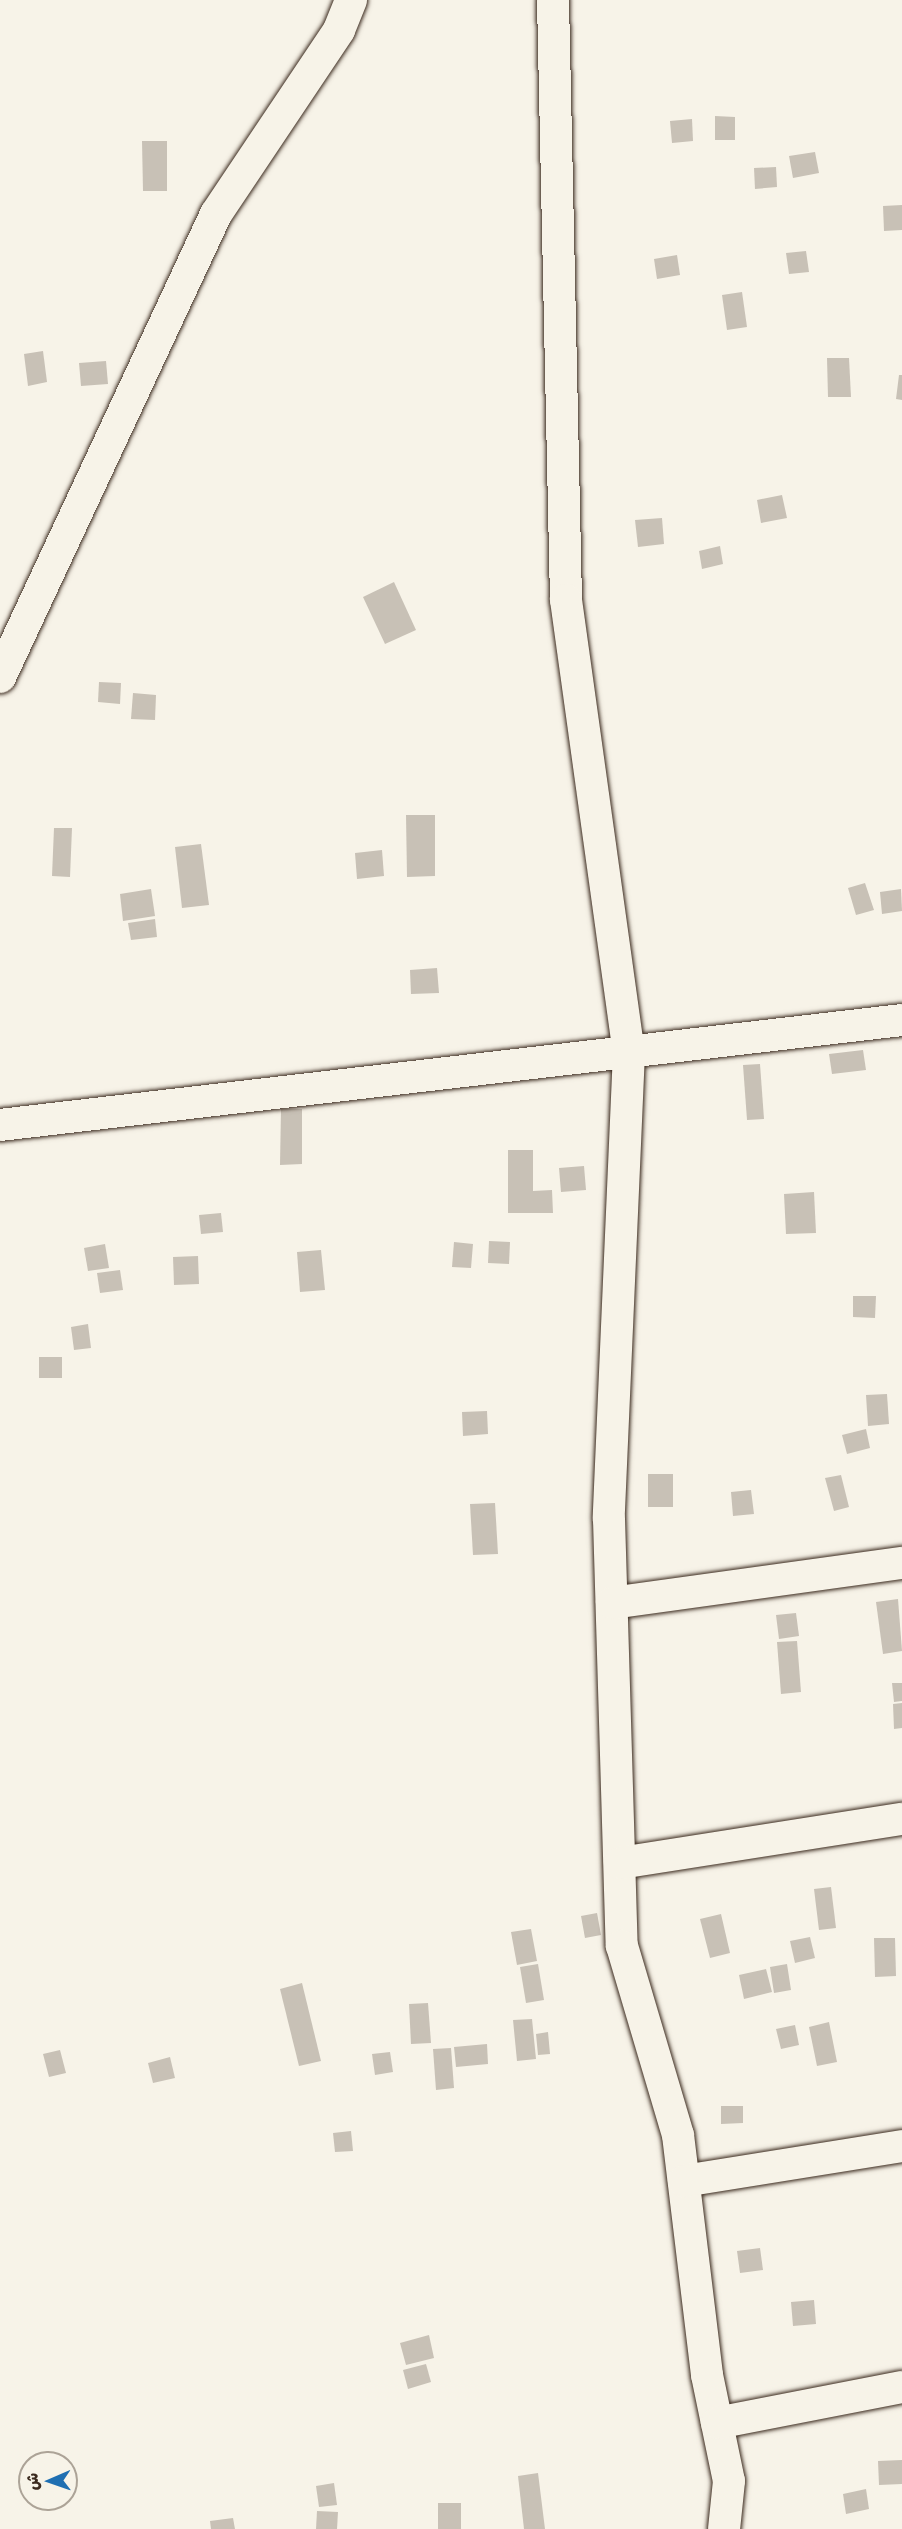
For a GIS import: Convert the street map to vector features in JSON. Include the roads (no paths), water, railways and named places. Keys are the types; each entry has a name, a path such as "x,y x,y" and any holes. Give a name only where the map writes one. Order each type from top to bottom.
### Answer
{"street":[{"path":"0,677 216,214 339,30 351,0"},
{"path":"553,0 566,600 629,1052 609,1520 622,1946 678,2135 717,2423 729,2481 724,2529"},
{"path":"0,1125 902,1020"},
{"path":"612,1604 902,1563"},
{"path":"620,1863 902,1819"},
{"path":"684,2181 902,2146"},
{"path":"717,2423 902,2387"}]}
